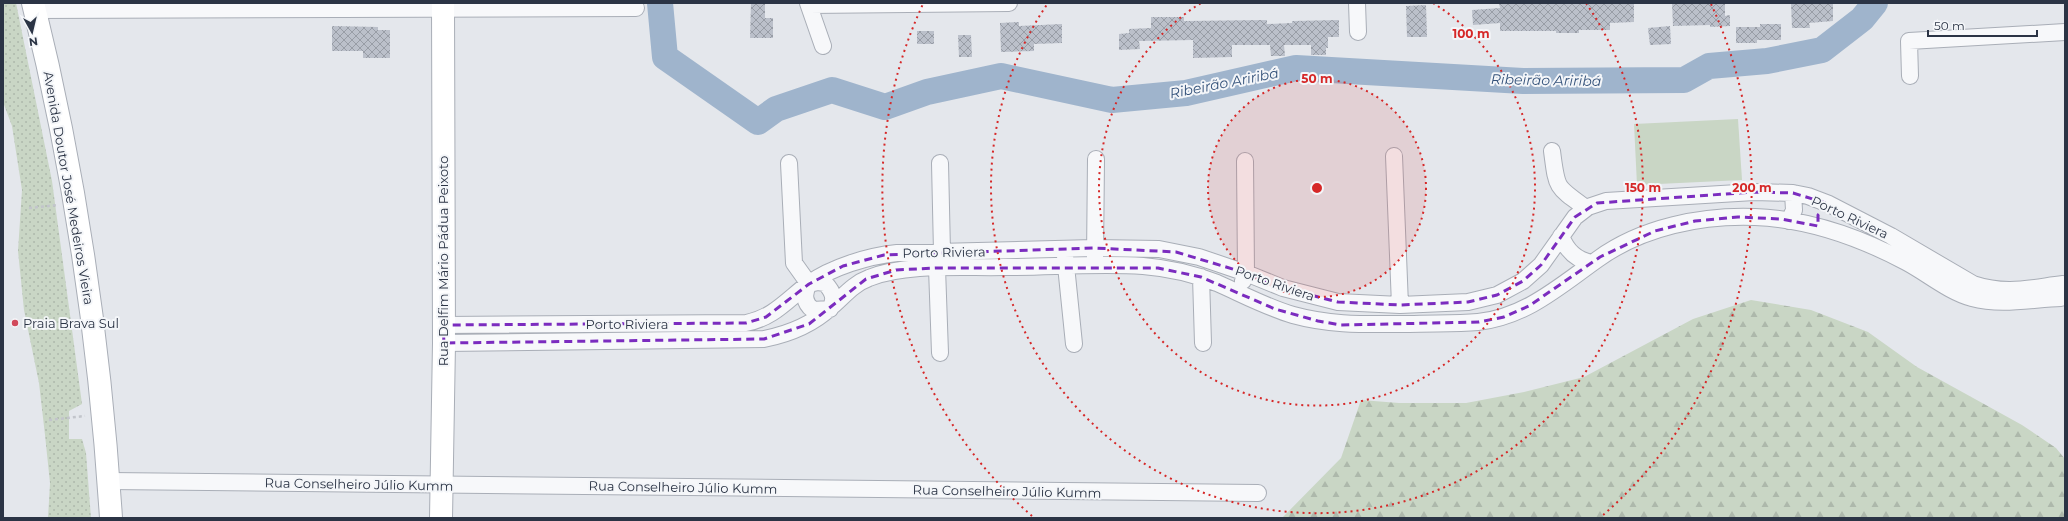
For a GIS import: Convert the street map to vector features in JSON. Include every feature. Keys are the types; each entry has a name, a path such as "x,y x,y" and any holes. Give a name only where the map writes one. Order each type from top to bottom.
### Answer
{"main road":[{"name":"Rua Delfim Mário Pádua Peixoto","path":"441,518 443,334 443,6"},
{"name":"Avenida Doutor José Medeiros Vieira","path":"34,7 58,117 80,235 98,360 111,518"}],"street":[{"path":"823,46 808,4 1009,3"},
{"path":"1357,3 1358,32"},
{"path":"34,7 443,6 636,8"},
{"path":"1910,76 1909,41 2065,32"},
{"path":"1552,151 1555,176 1558,186 1561,190 1586,208"},
{"path":"1394,156 1400,305"},
{"path":"1095,266 1096,160"},
{"path":"1238,293 1246,272 1245,161"},
{"path":"788,163 794,263 809,284 825,283 831,289 834,298 830,309"},
{"path":"940,163 942,252 937,268 940,353"},
{"name":"Porto Riviera","path":"443,334 513,325 680,324 736,323 756,321 781,308 809,284 843,266 871,257 898,253 1142,248 1176,252 1246,272 1283,288 1338,302 1400,305 1468,302 1497,295 1511,289 1533,273 1549,255 1575,217 1586,208 1606,200 1754,192 1793,193 1808,196 1829,204 1891,236 1978,285 2006,291 2064,292"},
{"path":"1789,220 1794,210 1793,193"},
{"path":"1818,226 1818,215 1829,204"},
{"name":"Porto Riviera","path":"443,334 514,342 749,340 778,336 808,324 830,309 852,287 866,279 896,270 1066,266 1158,268 1201,277 1256,302 1295,315 1341,325 1479,322 1504,317 1529,306 1592,263 1636,238 1675,225 1716,218 1738,217 1789,220 1818,226 1856,238 1906,262 1964,296 1994,302 2064,292"},
{"path":"1561,236 1568,250 1573,255 1584,262 1592,263"},
{"path":"1065,250 1074,344"},
{"path":"1201,277 1203,343"},
{"path":"680,324 680,341"},
{"path":"513,325 514,342"},
{"name":"Rua Conselheiro Júlio Kumm","path":"109,481 1258,493"}],"path":[{"path":"29,208 62,204"},
{"path":"49,420 91,416"}],"highlighted area":[{"path":"1754,192 1793,193 1829,204 1818,215 1818,226 1781,219 1738,217 1695,221 1655,231 1600,257 1529,306 1504,317 1479,322 1341,325 1318,321 1275,309 1201,277 1158,268 937,268 896,270 866,279 809,324 764,339 444,343 443,325 746,323 766,317 809,284 843,266 884,255 1094,248 1176,252 1246,273 1283,288 1338,302 1400,305 1468,302 1497,295 1523,281 1541,265 1575,217 1597,203"}],"green space":[{"path":"3,3 16,3 52,181 82,404 69,411 69,439 82,439 86,453 91,518 48,518 50,483 45,435 39,383 24,310 18,251 22,190 12,126 3,102"},
{"path":"1738,119 1742,180 1637,185 1634,124"},
{"path":"1751,300 1811,310 1868,332 1917,367 2022,425 2056,448 2065,459 2065,518 1282,518 1341,458 1361,400 1399,403 1466,403 1524,392 1584,377 1693,319"}],"building":[{"path":"751,3 765,3 765,18 773,18 773,38 750,38"},
{"path":"1499,3 1634,3 1634,22 1610,23 1610,30 1579,30 1579,33 1556,33 1556,31 1500,31 1500,23 1473,25 1472,10 1500,8"},
{"path":"1672,3 1725,3 1725,16 1730,15 1730,26 1673,26"},
{"path":"1791,3 1833,3 1833,21 1809,23 1810,28 1792,28"},
{"path":"1426,5 1427,37 1407,37 1406,6"},
{"path":"1151,17 1184,17 1184,21 1267,20 1267,24 1292,23 1292,21 1339,20 1339,37 1328,37 1328,48 1326,48 1326,55 1311,55 1311,45 1284,45 1285,56 1271,56 1270,45 1232,45 1232,57 1193,58 1193,40 1139,41 1140,49 1119,50 1119,34 1129,33 1129,29 1151,28"},
{"path":"1019,22 1019,26 1062,24 1062,43 1034,44 1034,51 1001,52 1000,23"},
{"path":"1760,24 1781,24 1781,40 1757,40 1757,43 1736,43 1736,27 1760,27"},
{"path":"332,26 378,27 378,30 390,30 390,58 363,58 363,51 332,51"},
{"path":"1670,26 1671,44 1650,45 1648,28"},
{"path":"917,31 934,31 934,44 917,44"},
{"path":"958,35 971,35 972,57 959,57"}],"waterway":[{"name":"Ribeirão Ariribá","path":"660,3 665,57 758,122 776,109 832,90 885,107 927,92 1001,76 1112,100 1186,93 1296,68 1523,81 1684,80 1709,66 1767,61 1822,50 1862,19 1875,3"}],"place":[{"name":"Praia Brava Sul","path":"15,323"}]}
